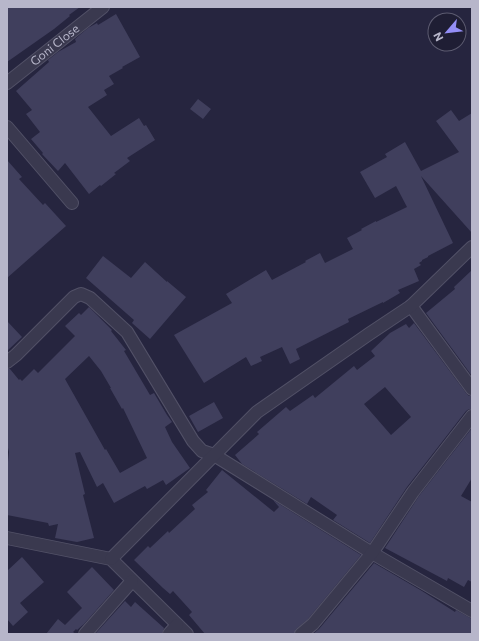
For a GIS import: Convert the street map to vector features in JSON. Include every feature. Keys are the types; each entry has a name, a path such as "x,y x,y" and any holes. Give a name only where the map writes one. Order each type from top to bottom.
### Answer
{"street":[{"name":"Goni Close","path":"7,83 103,7"},
{"path":"7,127 72,203"},
{"path":"111,559 257,412 412,306 472,247"},
{"path":"7,362 16,355 74,297 82,294 90,298 127,332 193,441 202,451 214,455 372,553 472,611"},
{"path":"412,306 472,389"},
{"path":"301,634 314,624 372,553 413,492 472,416"},
{"path":"7,538 111,559 187,634"},
{"path":"85,634 132,580"},
{"path":"169,634 178,625"}],"building":[{"path":"7,7 80,7 54,29 7,62"},
{"path":"116,14 140,57 109,76 114,84 104,90 107,95 88,107 111,136 139,118 144,126 146,125 155,140 127,158 130,161 114,173 116,174 89,194 65,163 58,171 42,154 43,153 31,139 40,132 26,114 32,110 16,91 49,62 48,60 58,52 76,42 75,39 88,28 97,23 98,25"},
{"path":"198,99 211,109 203,119 190,109"},
{"path":"451,110 459,121 472,113 472,233 421,176 453,243 428,256 419,263 421,265 414,269 419,281 398,290 400,293 383,303 348,319 349,322 296,349 300,359 290,364 282,347 260,357 262,361 251,366 246,357 204,383 174,335 232,303 226,294 266,270 272,280 320,253 325,263 353,249 347,238 376,221 407,207 396,186 375,198 360,172 387,157 385,154 405,142 421,171 459,152 436,121"},
{"path":"7,160 22,177 19,179 43,205 45,203 66,226 7,278"},
{"path":"103,256 131,278 145,262 186,297 150,339 132,323 134,320 86,278"},
{"path":"472,270 472,376 426,313 455,289 454,287"},
{"path":"89,307 112,330 111,331 126,350 124,351 150,395 154,393 172,422 165,427 172,442 190,468 166,485 163,480 147,489 145,486 114,503 103,483 97,487 80,452 75,453 85,494 83,495 94,538 77,542 55,538 58,524 49,526 48,523 7,515 7,471 9,452 7,444 7,369 10,369 19,380 20,379 22,381 34,369 38,373 75,336 65,326 79,313 81,315","holes":["89,356 101,371 122,409 123,408 147,458 120,473 106,449 105,450 65,379"]},
{"path":"7,321 22,337 7,351"},
{"path":"414,323 466,393 469,396 472,396 472,409 466,411 407,487 370,543 333,520 337,515 311,497 307,504 242,464 235,455 259,434 257,432 286,407 290,411 313,395 315,398 354,366 357,370 375,356 371,351 390,333 406,324 409,328","holes":["385,387 411,417 391,435 364,404"]},
{"path":"214,402 223,418 198,432 189,416"},
{"path":"472,428 472,478 461,496 472,502 472,582 468,580 464,587 448,578 447,581 385,548 419,496"},
{"path":"222,470 274,512 279,507 273,500 361,555 308,619 296,629 294,634 205,634 189,615 192,612 173,591 170,594 134,560 148,546 150,548 195,509 192,505 208,492 206,490"},
{"path":"22,557 44,582 20,603 28,612 13,626 7,619 7,571"},
{"path":"374,563 455,612 456,610 472,619 472,634 313,634 319,629"},
{"path":"92,567 114,590 84,624 73,632 76,634 46,634 58,619 65,625 82,608 67,592"},
{"path":"125,601 131,607 135,602 164,628 162,634 95,634"}]}
